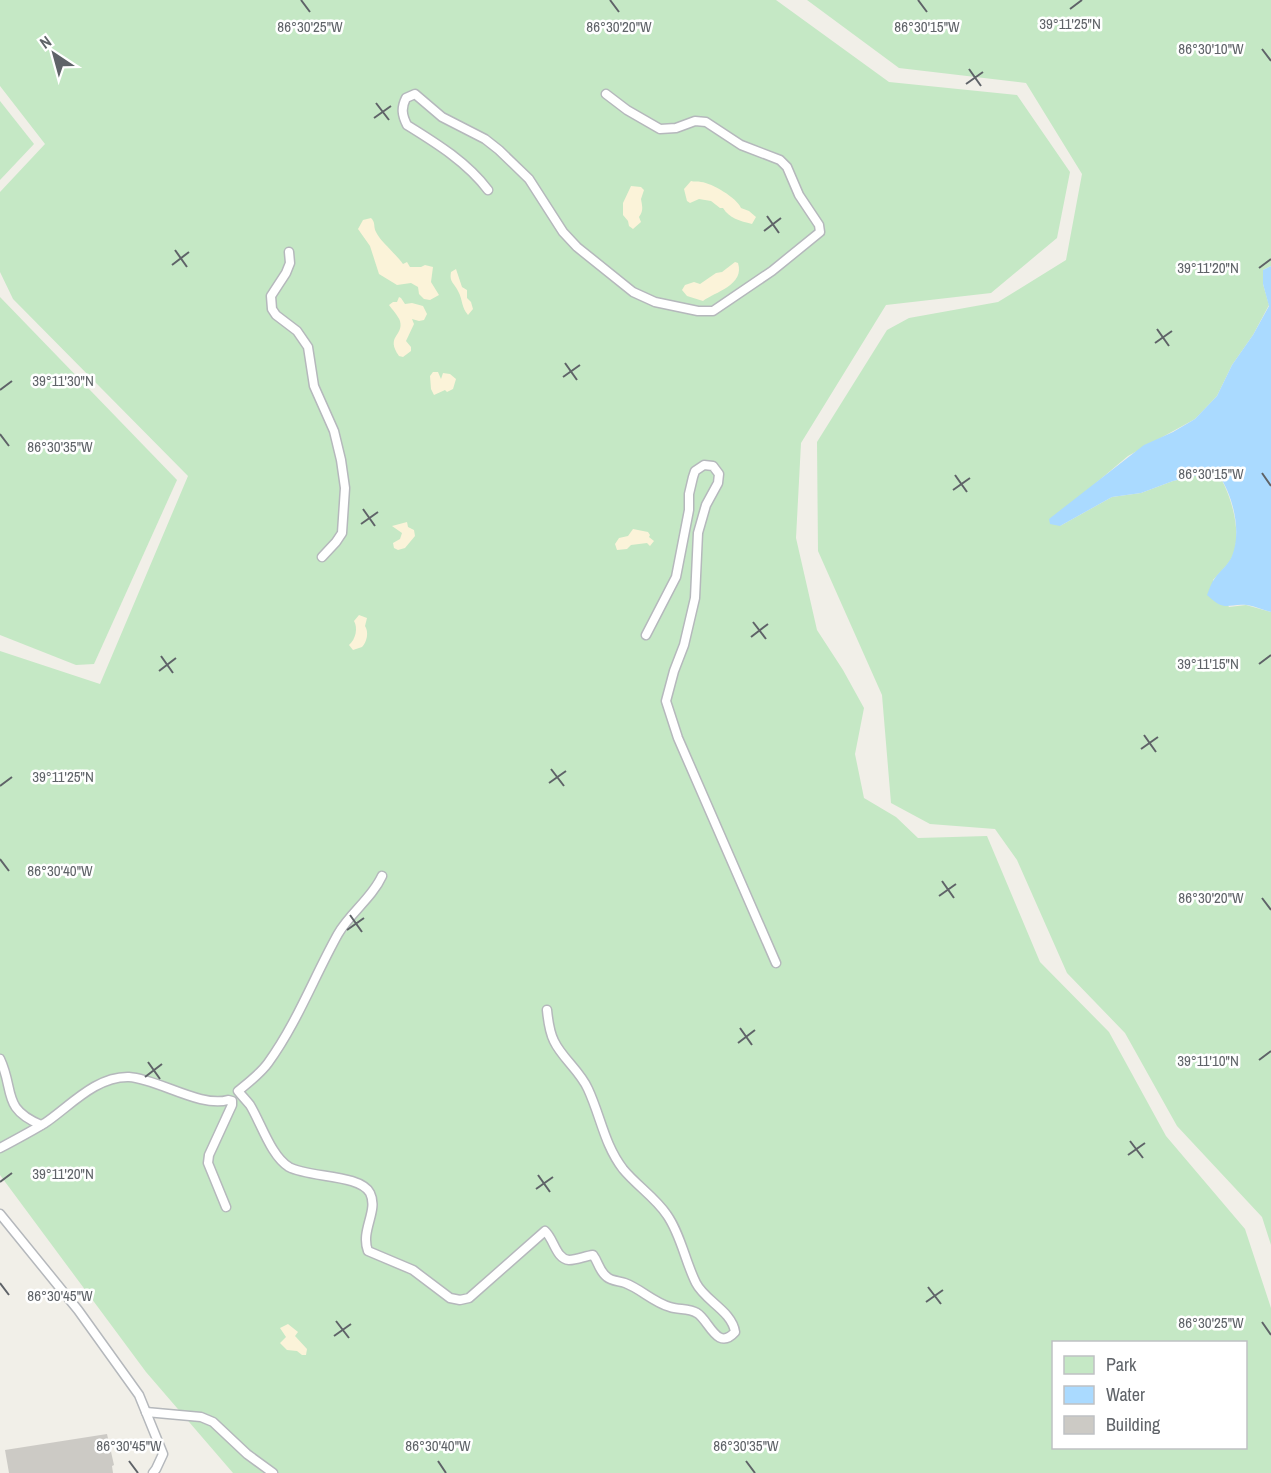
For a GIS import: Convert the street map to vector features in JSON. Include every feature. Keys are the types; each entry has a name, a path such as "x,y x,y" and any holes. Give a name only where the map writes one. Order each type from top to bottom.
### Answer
{"lane":[{"path":"488,190 477,176 459,160 407,125 402,117 403,103 406,98 415,94 442,117 485,139 499,150 529,180 563,232 577,247 594,263 633,292 655,302 698,311 713,311 772,271 820,232 819,225 799,195 787,167 780,160 741,145 706,122 695,121 676,128 660,129 627,110 606,94"},
{"path":"289,252 290,263 286,273 271,296 272,309 276,315 297,331 308,347 314,386 334,431 345,488 342,533 322,557"},
{"path":"646,635 676,577 689,510 689,494 695,471 704,465 713,466 719,474 718,483 706,505 698,533 695,598 684,645 666,701 678,738 776,963"},
{"path":"382,876 378,885 339,932 303,1005 267,1064 238,1091 249,1104 283,1163 308,1174 353,1181 368,1190 372,1196 373,1205 365,1241 368,1251 413,1270 450,1298 460,1300 469,1298 545,1232 552,1238 553,1245 568,1260 593,1255 597,1266 607,1277 626,1283 669,1307 696,1312 719,1337 732,1336 735,1332 732,1321 708,1299 696,1284 667,1214 624,1171 612,1153 589,1090 554,1042 547,1010"},
{"path":"0,1059 14,1108 28,1119 41,1125"},
{"path":"0,1148 41,1125 94,1087 112,1079 129,1077 183,1094 232,1101 209,1155 208,1163 226,1207"},
{"path":"0,1214 78,1310 139,1395 163,1454 153,1473"},
{"path":"146,1412 201,1417 213,1422 247,1454 273,1473"}],"green space":[{"path":"0,0 776,0 889,82 1017,95 1070,172 1057,238 991,293 886,305 801,443 796,538 817,630 864,708 855,754 864,798 896,817 918,838 987,836 1040,962 1109,1032 1166,1136 1245,1229 1271,1308 1271,1473 233,1473 146,1372 0,1175 0,651 100,684 188,476 13,299 0,272 0,192 45,144 0,86"},
{"path":"807,0 1271,0 1271,266 1263,270 1263,284 1269,305 1253,335 1232,365 1217,396 1195,419 1128,456 1084,493 1060,526 1112,497 1141,493 1173,481 1208,473 1218,474 1231,503 1236,539 1231,559 1213,580 1229,607 1246,605 1271,612 1271,1245 1262,1217 1177,1126 1125,1033 1067,973 1017,860 995,829 930,824 891,803 882,695 818,551 817,442 887,330 909,318 998,302 1066,260 1082,174 1026,83 899,68"},
{"path":"0,101 34,144 0,180"},
{"path":"0,297 177,480 94,664 76,665 0,635"}],"sand":[{"path":"691,181 711,185 724,192 741,208 756,217 752,224 732,217 711,201 699,199 690,203 687,201 684,189"},
{"path":"631,186 641,187 644,190 639,217 641,222 633,229 623,215 623,203"},
{"path":"371,218 378,236 403,264 407,262 410,267 425,265 433,267 431,282 439,295 430,300 424,299 419,294 418,287 411,283 397,285 379,274 370,246 358,229 363,220"},
{"path":"735,262 738,263 739,271 733,282 703,301 687,296 682,290 685,285 694,282 700,284"},
{"path":"456,269 462,287 467,290 467,298 473,309 468,315 460,294 452,282 451,272"},
{"path":"399,297 405,304 423,306 427,314 424,320 412,319 414,324 406,341 411,351 403,357 399,356 394,344 400,330 400,321 389,305 397,302"},
{"path":"433,372 438,372 441,379 443,373 450,374 456,379 453,389 434,395 430,376"},
{"path":"407,522 408,527 414,530 415,536 405,548 398,550 394,548 393,543 400,539 402,533 392,526"},
{"path":"633,529 648,532 649,537 654,541 650,546 647,543 617,550 615,544 619,538 628,536"},
{"path":"359,615 367,618 365,626 367,637 362,647 353,650 349,645 356,633 354,621"},
{"path":"288,1324 298,1332 295,1336 307,1349 306,1355 287,1350 280,1343 286,1337 280,1328"}],"water":[{"path":"1271,266 1271,612 1247,605 1223,606 1207,595 1214,580 1231,559 1236,536 1232,503 1218,474 1208,473 1173,481 1141,493 1112,497 1060,526 1050,524 1049,519 1144,445 1195,419 1217,396 1232,365 1253,335 1269,306 1263,284 1263,270"}],"building":[{"path":"107,1434 114,1465 112,1466 113,1473 9,1473 5,1450"}]}
